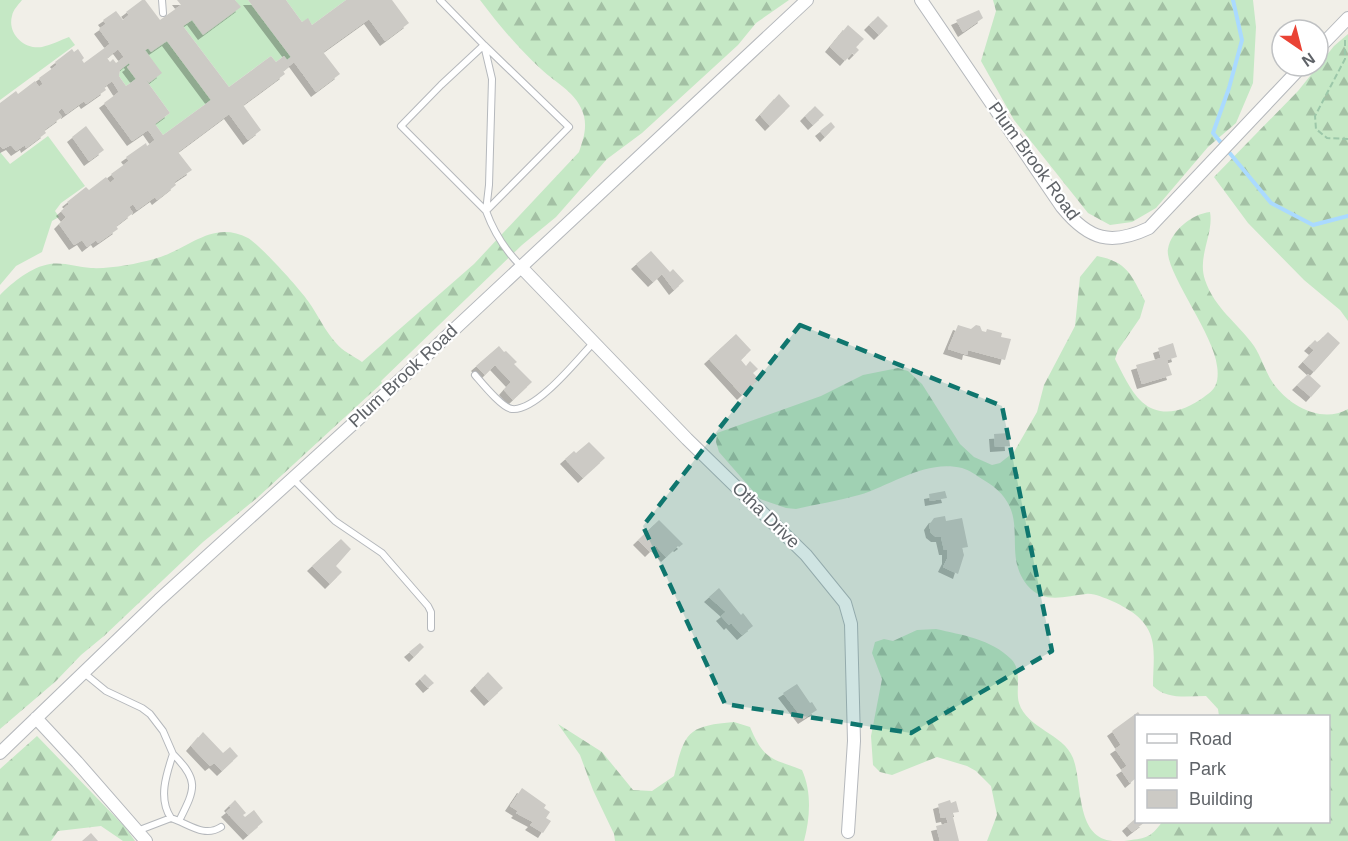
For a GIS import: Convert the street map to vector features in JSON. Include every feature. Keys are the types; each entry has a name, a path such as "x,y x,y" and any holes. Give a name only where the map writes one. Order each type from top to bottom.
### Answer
{"street":[{"name":"Plum Brook Road","path":"0,753 291,478 355,422 807,0"},
{"name":"Plum Brook Road","path":"921,0 1062,207 1086,231 1103,237 1119,239 1134,236 1149,228 1291,78"},
{"path":"1330,37 1348,18"},
{"name":"Otha Drive","path":"521,267 687,439 806,555 845,603 850,624 854,741 848,832"},
{"path":"36,718 146,841"}],"lane":[{"path":"162,0 163,13"},
{"path":"441,0 569,127 486,211"},
{"path":"484,45 401,126 486,211 494,232 506,251 521,267"},
{"path":"484,45 492,79 489,185 486,211"},
{"path":"475,375 505,407 513,410 522,408 546,392 594,342"},
{"path":"291,478 335,521 389,560 428,606 431,612 431,628"},
{"path":"84,673 106,691 150,714 163,731 173,754 189,771 193,787 179,821"},
{"path":"173,754 164,788 166,811 171,818 204,832 213,832 221,827"},
{"path":"137,831 171,818"}],"path":[{"path":"1345,39 1345,59 1314,116 1316,129 1327,138 1348,139"}],"highlighted area":[{"path":"800,325 1002,406 1052,651 911,733 725,704 643,526"}],"green space":[{"path":"0,0 22,0 13,12 11,23 15,35 29,46 42,47 69,37 75,45 0,100"},
{"path":"235,0 248,0 291,57 287,60 284,56 276,62 271,56 229,87 183,26 192,20 240,7"},
{"path":"286,0 346,0 312,25 308,19 302,22"},
{"path":"480,0 789,0 756,23 738,45 642,133 607,159 556,217 522,245 381,381 382,383 257,498 203,542 56,681 0,729 0,295 23,276 36,268 50,264 98,268 123,266 166,255 211,234 235,233 254,242 270,258 312,306 328,333 339,346 362,362 474,264 579,152 585,121 577,101 525,53"},
{"path":"993,0 1253,0 1256,27 1253,83 1236,123 1208,147 1156,208 1132,222 1110,225 1088,213 1014,120 981,61 996,11"},
{"path":"1348,34 1348,321 1340,310 1304,280 1248,223 1214,177 1308,78 1330,78 1330,51"},
{"path":"167,41 211,100 163,135 155,124 170,113 146,80 145,50"},
{"path":"129,63 127,67 136,79 126,86 119,76 120,70"},
{"path":"48,136 85,186 61,203 55,211 59,217 52,221 42,252 16,266 0,285 0,152 10,164"},
{"path":"1210,212 1211,220 1203,262 1203,271 1209,290 1220,307 1254,346 1273,382 1283,395 1309,411 1329,414 1348,409 1348,841 1124,841 1146,837 1161,823 1330,823 1330,715 1219,715 1218,709 1206,696 1171,695 1153,686 1153,645 1151,636 1141,620 1120,605 1096,595 1048,597 1040,595 1027,585 1019,572 1013,517 1008,504 999,491 967,470 949,466 935,467 909,474 859,495 796,509 786,508 760,499 719,452 716,442 717,433 821,396 863,375 898,368 908,371 922,384 960,444 974,457 992,465 1000,463 1014,452 1037,412 1044,385 1075,326 1080,277 1097,256 1122,266 1132,277 1145,301 1140,318 1118,350 1115,359 1130,387 1142,402 1157,410 1173,411 1189,406 1214,388 1217,368 1208,337 1174,272 1168,249 1173,236 1183,224 1203,213"},
{"path":"936,629 985,642 1011,659 1017,669 1018,698 1023,712 1068,750 1076,769 1086,820 1101,838 1113,841 987,841 997,815 991,786 976,771 937,757 892,775 880,772 873,765 871,736 882,679 872,653 875,642 884,639 893,641 917,630"},
{"path":"734,722 750,727 764,752 783,763 802,770 809,805 804,841 615,841 580,755 558,724 602,752 633,790 652,791 674,776 681,750 690,734 706,726"},
{"path":"37,736 125,827 135,841 123,841 101,826 58,831 51,841 0,841 0,769"}],"building":[{"path":"145,0 160,20 181,5 177,0 235,0 241,7 203,35 192,20 183,26 229,87 271,56 276,62 284,56 287,60 291,57 248,0 286,0 302,22 308,18 312,25 346,0 392,0 409,23 385,41 369,19 323,52 340,74 316,92 294,62 283,71 285,74 243,105 261,130 248,140 229,114 178,152 192,170 174,182 176,185 157,200 155,197 137,210 133,204 129,207 133,213 116,226 118,229 98,243 96,240 87,247 82,240 74,245 59,224 66,217 61,211 69,204 67,202 86,187 89,190 106,177 110,183 115,179 111,174 129,161 126,157 146,143 147,146 155,140 148,130 132,141 104,103 119,92 112,81 104,87 106,90 86,104 84,101 66,114 62,108 58,112 62,117 44,130 46,133 26,148 25,145 16,151 11,145 3,149 0,146 0,103 16,91 18,94 35,81 39,87 43,84 39,78 57,65 55,62 72,49 74,52 78,49 84,58 82,60 84,63 110,44 99,29 106,24 103,20 116,11 123,20 129,15 126,12","holes":["167,41 211,100 163,135 155,124 170,113 146,80 149,83 162,73 145,50 148,48 151,52","118,49 124,57 116,63 113,59 110,62 107,58","129,63 127,67 136,79 126,86 119,76 120,70"]},
{"path":"979,10 983,18 963,32 956,20"},
{"path":"878,16 888,26 879,35 869,25"},
{"path":"848,25 864,39 856,47 859,50 854,55 852,53 845,61 830,47"},
{"path":"779,94 790,106 770,126 760,115"},
{"path":"815,106 824,115 813,125 805,116"},
{"path":"831,122 835,127 825,137 820,131"},
{"path":"86,126 104,150 89,161 72,137"},
{"path":"651,251 670,272 673,269 684,281 674,290 662,274 653,282 636,264"},
{"path":"958,325 971,329 976,325 980,326 982,331 986,332 987,329 1002,333 1001,337 1011,339 1005,360 968,350 967,355 948,349"},
{"path":"1328,332 1340,343 1314,372 1303,362 1314,350 1309,346"},
{"path":"736,334 751,350 741,360 746,366 750,361 758,369 753,373 759,379 742,395 709,359"},
{"path":"1173,343 1177,357 1167,360 1172,375 1142,384 1136,365 1161,358 1158,348"},
{"path":"499,346 517,362 514,364 532,382 513,400 504,390 511,382 495,365 485,375 476,366"},
{"path":"1308,374 1321,386 1311,397 1297,385"},
{"path":"1009,433 1010,446 995,447 994,434"},
{"path":"589,442 605,458 583,478 565,459"},
{"path":"945,491 947,498 930,501 929,494"},
{"path":"945,516 946,521 962,518 968,547 962,548 964,555 958,574 943,567 947,559 947,550 944,550 941,537 936,537 931,533 929,525 934,518"},
{"path":"659,520 683,544 666,557 656,546 650,552 638,540"},
{"path":"341,539 351,549 336,566 342,572 330,584 312,566"},
{"path":"719,588 753,626 742,635 721,616 726,612 709,597"},
{"path":"420,643 424,647 414,657 409,652"},
{"path":"488,672 503,688 489,701 475,686"},
{"path":"425,674 434,683 428,688 420,679"},
{"path":"797,684 817,710 803,719 783,693"},
{"path":"1138,712 1140,715 1135,715 1135,779 1130,783 1121,770 1127,766 1115,749 1121,745 1112,731"},
{"path":"203,732 223,753 230,747 238,756 222,771 214,763 210,766 191,746"},
{"path":"522,788 546,805 544,808 550,812 546,818 551,821 543,833 530,825 533,822 516,813 518,811 510,806"},
{"path":"235,800 246,813 243,815 245,817 254,810 263,822 248,835 226,812"},
{"path":"950,800 951,803 956,801 959,812 952,813 959,841 940,841 936,826 948,823 946,817 941,818 938,804"},
{"path":"1135,819 1135,823 1144,823 1132,832 1127,826"},
{"path":"91,833 98,841 82,841"}],"waterway":[{"path":"1233,0 1242,40 1229,88 1213,133 1271,203 1313,225 1348,216"}]}
